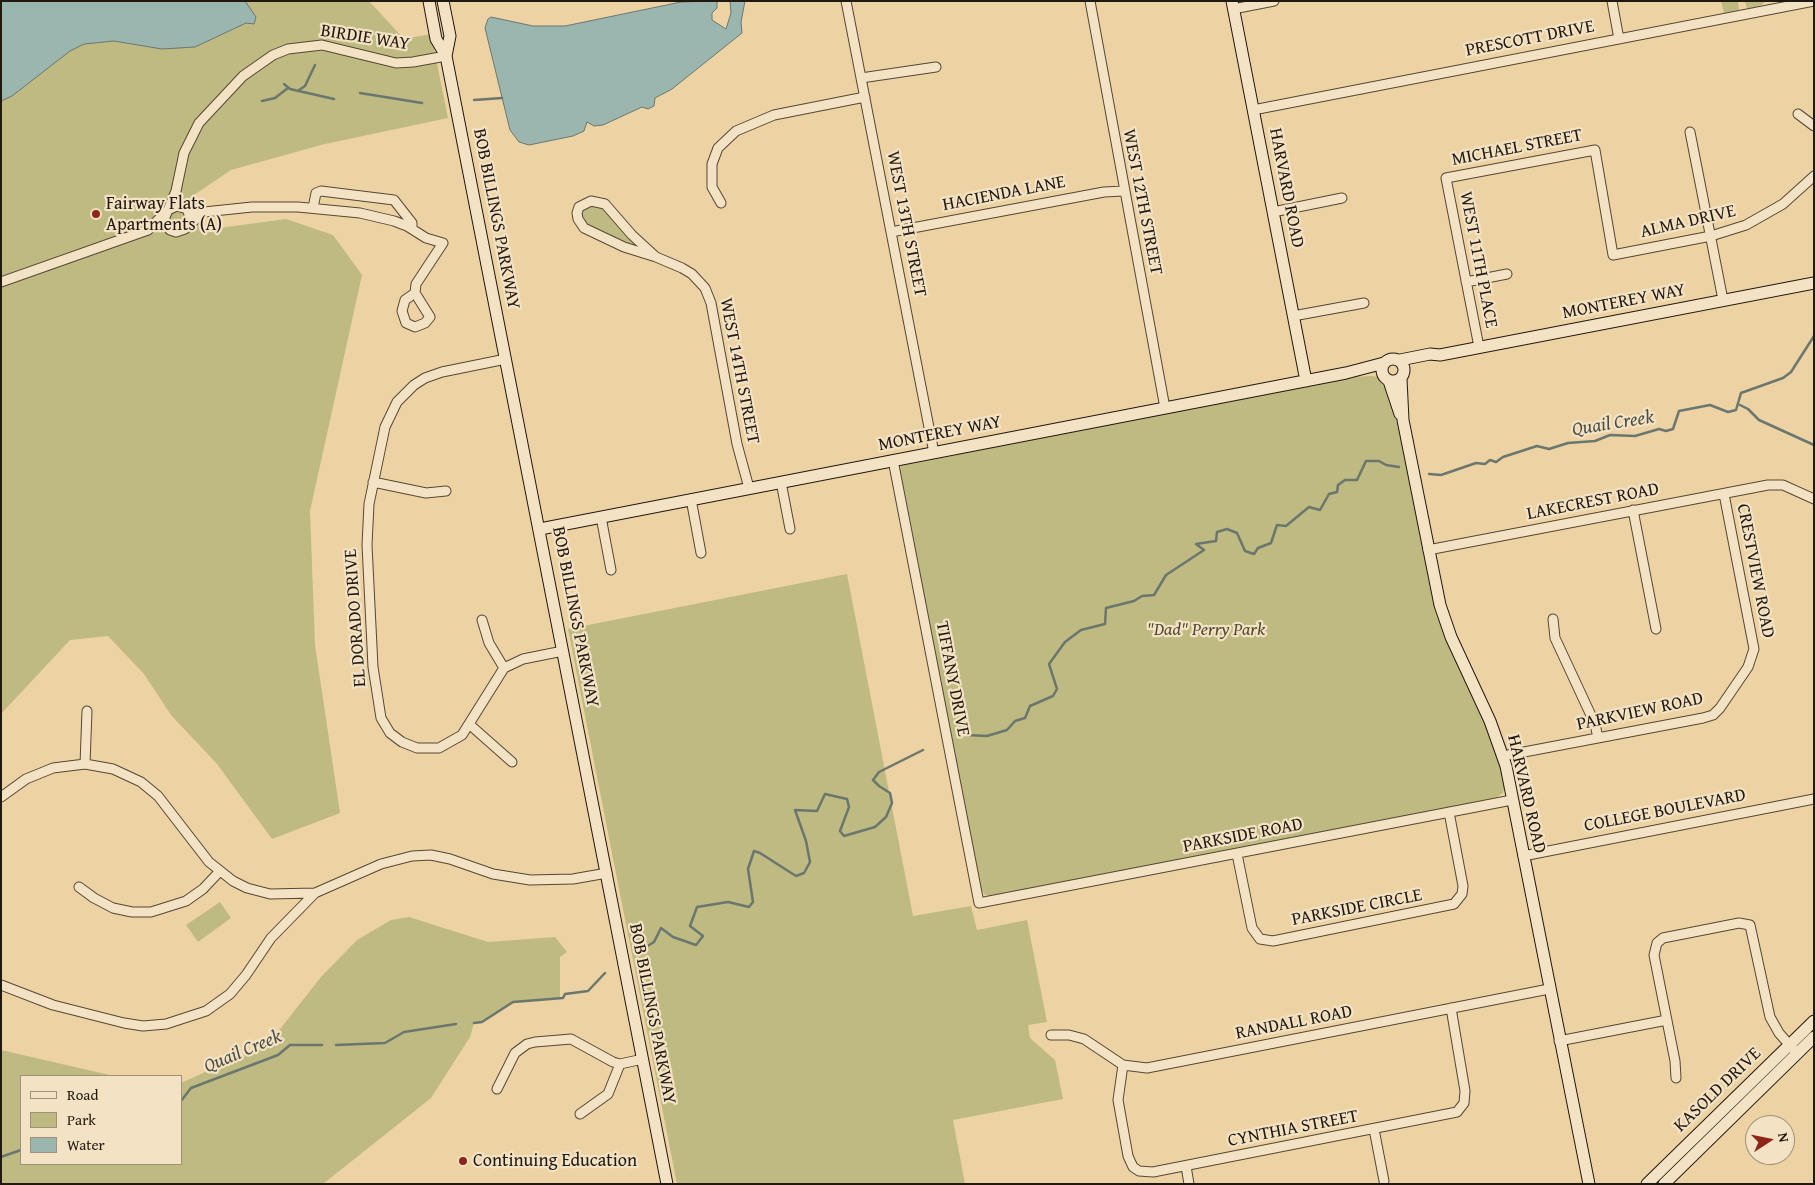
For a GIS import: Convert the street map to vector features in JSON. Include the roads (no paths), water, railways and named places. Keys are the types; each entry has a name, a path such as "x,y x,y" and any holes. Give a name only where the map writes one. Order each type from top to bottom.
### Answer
{"street":[{"name":"BOB BILLINGS PARKWAY","path":"429,1 436,39 446,56 667,1184"},
{"name":"BOB BILLINGS PARKWAY","path":"443,1 450,36 446,56"},
{"name":"WEST 13TH STREET","path":"846,1 934,452"},
{"name":"WEST 12TH STREET","path":"1090,1 1165,408"},
{"path":"1233,5 1274,1"},
{"path":"1612,1 1619,38"},
{"name":"PRESCOTT DRIVE","path":"1253,110 1619,38 1772,5 1814,1"},
{"name":"HARVARD ROAD","path":"1233,5 1306,381"},
{"name":"BIRDIE WAY","path":"168,210 176,191 184,153 200,123 244,76 273,54 288,49 322,45 396,63 446,56"},
{"path":"861,78 936,67"},
{"path":"721,203 712,187 712,164 718,148 736,131 774,115 865,97"},
{"path":"1798,114 1814,126"},
{"path":"1690,132 1723,300"},
{"name":"MICHAEL STREET","path":"1446,178 1595,150 1613,255"},
{"name":"WEST 11TH PLACE","path":"1446,178 1479,347"},
{"name":"ALMA DRIVE","path":"1613,255 1711,236 1746,225 1764,216 1790,198 1813,178"},
{"path":"176,191 184,208 190,215 188,227"},
{"path":"313,208 316,194 320,191 394,200 412,223 412,229"},
{"name":"HACIENDA LANE","path":"891,232 1104,192 1124,191"},
{"path":"1273,212 1342,198"},
{"name":"WEST 14TH STREET","path":"656,257 632,235 605,204 591,201 579,207 576,213 578,219 584,228 591,233 624,247 656,257 692,274 705,288 737,444 749,488"},
{"path":"148,230 168,210 176,206 204,212 252,207 313,208 394,221 426,238 443,243 419,277 415,293"},
{"path":"168,210 165,223 174,232"},
{"path":"1,282 148,230 181,232 204,212"},
{"path":"1466,282 1507,274"},
{"name":"MONTEREY WAY","path":"540,528 1346,373 1392,374 1440,355 1814,283"},
{"path":"1293,316 1364,303"},
{"name":"MONTEREY WAY","path":"1392,374 1389,359 1400,360 1430,354 1440,355"},
{"name":"EL DORADO DRIVE","path":"504,668 469,724 454,741 439,748 425,750 408,746 395,738 382,718 373,667 367,566 373,482 385,426 393,409 406,392 434,374 506,359"},
{"name":"HARVARD ROAD","path":"1392,374 1403,420 1436,590 1446,624 1490,721 1503,756 1559,1041 1590,1184"},
{"name":"TIFFANY DRIVE","path":"893,460 979,903"},
{"path":"373,482 426,493 446,491"},
{"path":"781,482 790,529"},
{"name":"LAKECREST ROAD","path":"1428,550 1763,486 1783,485 1814,499"},
{"name":"CRESTVIEW ROAD","path":"1724,494 1753,654"},
{"path":"691,500 701,553"},
{"path":"1633,510 1656,629"},
{"path":"601,517 611,570"},
{"path":"1553,619 1555,638 1595,724 1598,738"},
{"path":"482,620 489,642 504,668 523,659 564,651"},
{"name":"PARKVIEW ROAD","path":"1503,756 1713,714 1742,675 1753,654"},
{"path":"85,764 86,711"},
{"path":"469,724 512,762"},
{"path":"1,797 17,784 34,774 62,766 85,764 123,773 150,789 168,806 204,856 219,872 247,888 262,893 279,895 315,893 381,864 421,855 440,856 493,874 530,880 573,879 607,873"},
{"name":"COLLEGE BOULEVARD","path":"1523,856 1814,799"},
{"name":"PARKSIDE ROAD","path":"979,903 1512,800"},
{"name":"PARKSIDE CIRCLE","path":"1237,854 1252,928 1260,938 1273,941 1454,904 1462,894 1463,886 1449,812"},
{"path":"79,887 113,908 132,912 151,912 186,901 203,889 219,872"},
{"path":"1,985 53,1006 124,1023 152,1026 177,1022 206,1011 230,994 246,975 271,938 315,893"},
{"path":"1676,1078 1654,955 1656,945 1663,938 1740,923 1749,924 1753,932 1770,1017 1779,1033 1793,1049"},
{"name":"RANDALL ROAD","path":"1051,1036 1069,1035 1084,1039 1122,1065 1139,1068 1161,1066 1549,989"},
{"name":"CYNTHIA STREET","path":"1122,1065 1118,1100 1130,1162 1134,1167 1145,1173 1186,1166 1452,1114 1461,1108 1465,1092 1451,1008"},
{"path":"1559,1041 1667,1020"},
{"name":"KASOLD DRIVE","path":"1664,1184 1793,1049 1814,1021"},
{"name":"KASOLD DRIVE","path":"1647,1184 1793,1049 1814,1037"},
{"path":"497,1089 515,1052 535,1042 571,1039 583,1044 599,1056 620,1064 643,1059"},
{"path":"580,1114 608,1094 620,1064"},
{"path":"1374,1130 1384,1181"},
{"path":"1186,1166 1189,1184"}],"water":[{"path":"1,1 245,1 256,17 254,24 246,23 195,47 162,49 114,41 84,44 70,51 12,96 1,101"},
{"path":"717,1 717,8 712,13 712,20 726,29 731,13 730,1 745,1 741,22 742,33 672,89 655,98 654,106 648,109 642,107 603,125 594,126 587,122 584,131 573,136 529,145 519,142 510,130 485,28 488,19 491,17 533,26 565,26 681,2"}],"waterway":[{"path":"299,90 305,86 315,65"},
{"path":"284,84 290,89 334,99"},
{"path":"262,101 275,98 288,88"},
{"path":"360,93 422,103"},
{"path":"474,100 502,98"},
{"name":"Quail Creek","path":"1429,474 1441,475 1476,463 1485,464 1490,460 1496,462 1503,457 1537,446 1549,449 1568,443 1595,441 1610,435 1635,436 1659,429 1666,431 1673,429 1679,411 1710,405 1728,412 1736,410 1741,393 1783,378 1791,372 1814,336"},
{"path":"1740,405 1748,409 1759,420 1814,445"},
{"name":"Quail Creek","path":"967,735 987,736 1007,730 1015,721 1025,718 1030,706 1053,696 1057,689 1049,664 1065,642 1081,630 1105,624 1106,608 1134,601 1142,596 1154,595 1166,575 1204,550 1196,544 1216,541 1217,532 1227,529 1237,533 1245,551 1254,554 1258,548 1271,543 1277,525 1286,526 1309,507 1320,510 1329,494 1337,492 1338,485 1345,480 1357,480 1366,461 1379,461 1386,465 1399,467"},
{"name":"Quail Creek","path":"636,953 654,942 661,928 673,937 696,945 703,936 690,926 697,907 728,902 749,907 753,902 748,869 754,851 796,876 804,873 810,862 806,841 795,810 817,811 825,794 847,799 849,807 840,831 844,836 875,827 886,817 892,803 890,793 873,780 879,772 923,750"},
{"name":"Quail Creek","path":"474,1023 482,1022 513,1002 563,998 565,994 588,991 605,973"},
{"name":"Quail Creek","path":"336,1045 385,1043 404,1032 456,1024"},
{"name":"Quail Creek","path":"182,1100 191,1088 278,1055 290,1045 322,1045"},
{"name":"Quail Creek","path":"1,1157 20,1150"}],"place":[{"name":"Fairway Flats Apartments (A)","path":"96,214"},
{"name":"Continuing Education","path":"463,1161"}],"park label":[{"name":"\"Dad\" Perry Park","path":"1206,630"}]}
